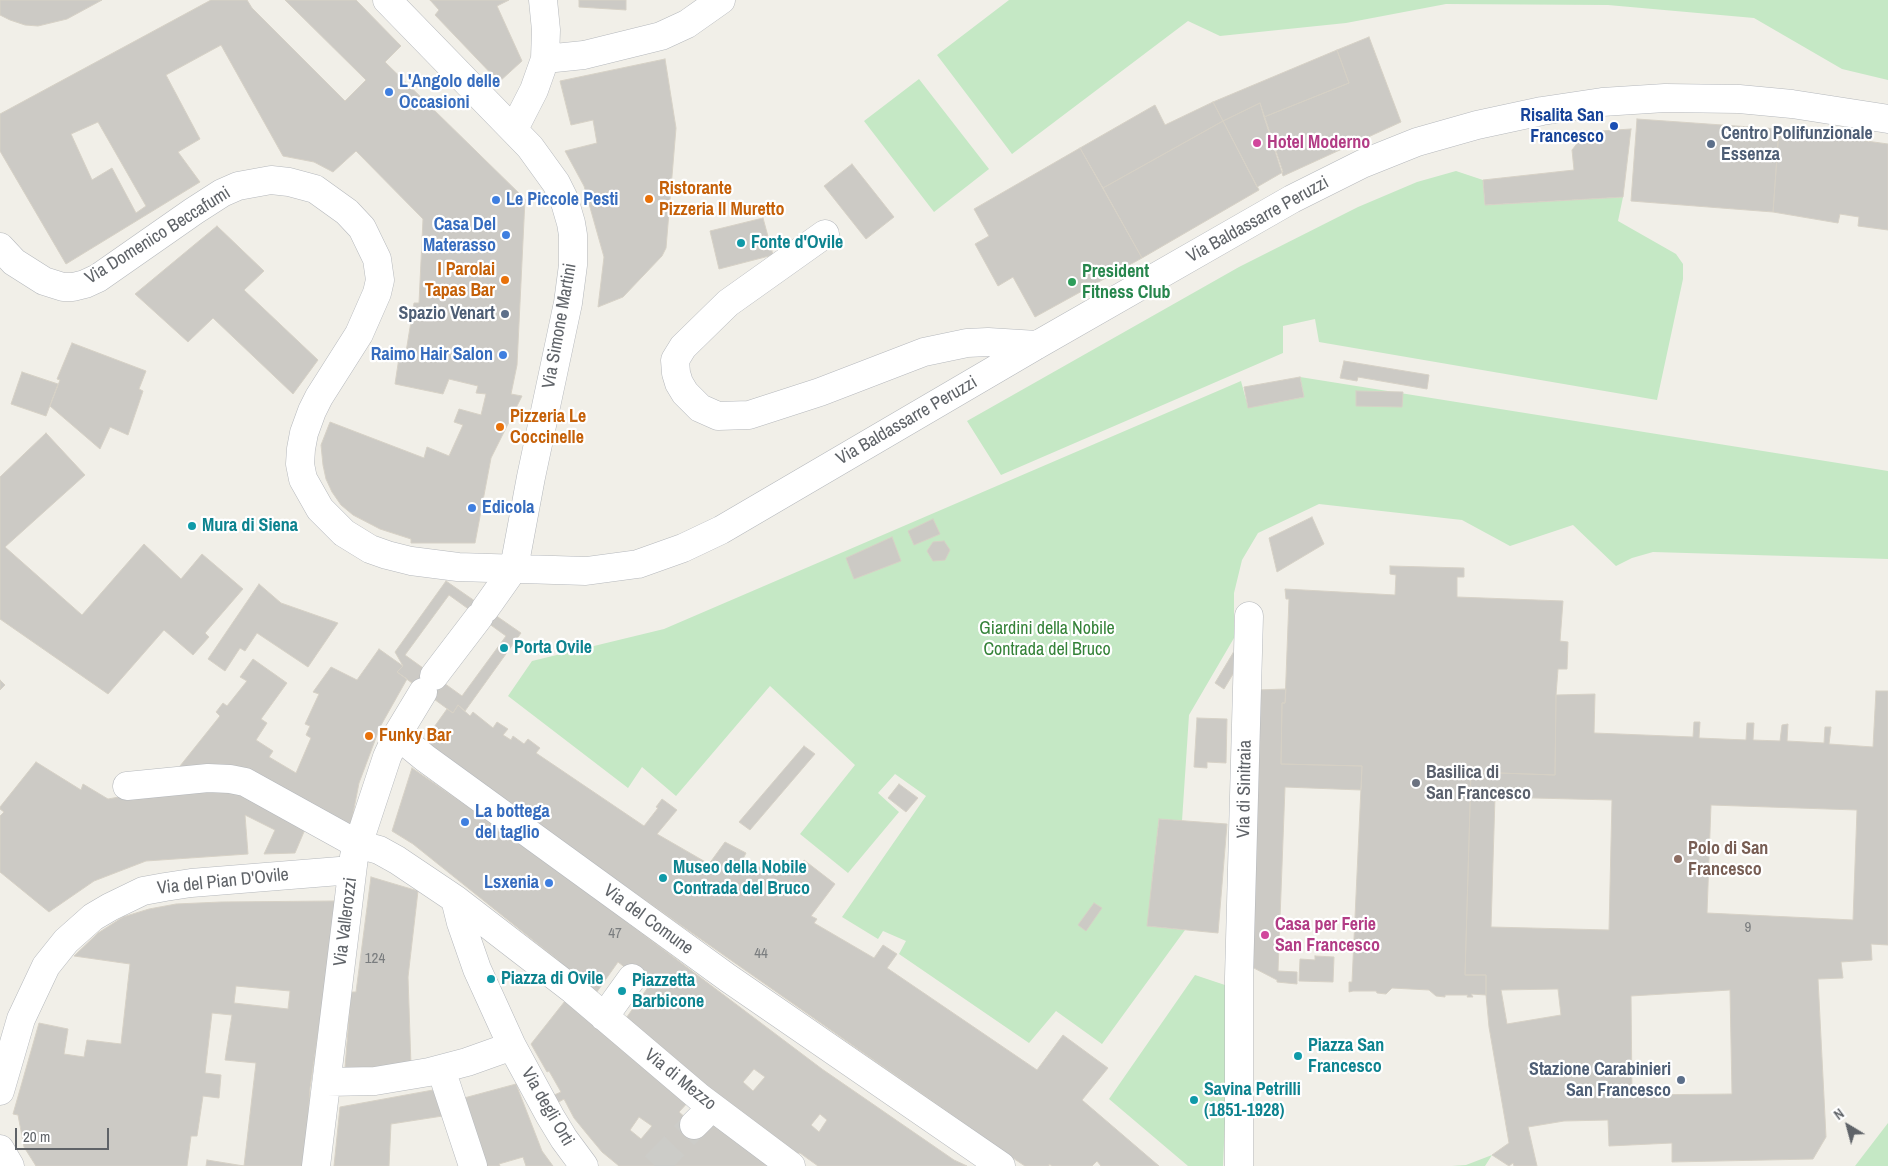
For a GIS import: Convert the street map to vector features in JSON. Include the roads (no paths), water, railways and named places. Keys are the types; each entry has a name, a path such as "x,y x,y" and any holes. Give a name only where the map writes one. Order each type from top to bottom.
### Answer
{"street":[{"name":"Via Simone Martini","path":"387,0 514,130 544,165 556,183 568,211 572,229 573,248 568,303 531,477 514,568"},
{"path":"514,130 534,90 545,60 546,30 543,0"},
{"path":"545,60 584,55 661,36 687,24 721,0"},
{"name":"Via Baldassarre Peruzzi","path":"514,568 552,571 611,569 638,564 683,548 729,525 1037,345 1318,185 1362,164 1417,142 1511,117 1572,106 1666,98 1792,104 1888,119"},
{"name":"Via Domenico Beccafumi","path":"0,247 14,262 44,282 63,287 73,287 98,278 194,211 238,186 271,180 289,182 315,189 330,198 348,212 362,228 377,259 380,280 377,293 360,334 312,411 301,449 300,464 303,479 320,509 333,524 370,550 436,565 473,568 514,568"},
{"path":"826,234 728,303 683,347 675,360 676,373 686,393 700,408 718,416 748,415 820,392 924,352 988,342 1037,345"},
{"name":"Via Vallerozzi","path":"316,1166 352,870 357,844 397,735 428,684 514,568"},
{"name":"Via di Sinitraia","path":"1239,1166 1240,961 1249,616"},
{"name":"Via del Comune","path":"397,735 728,978 1001,1166"},
{"path":"127,786 208,778 237,780 253,786 357,844 379,850 456,899 461,923 477,969 512,1046 441,1069 374,1081 327,1082"},
{"name":"Via del Pian D'Ovile","path":"0,1091 21,1020 46,966 66,941 93,917 143,892 165,887 191,883 352,870"},
{"name":"Via di Mezzo","path":"456,899 573,990 604,1017 696,1111 791,1166"},
{"path":"604,1017 632,978"},
{"name":"Via degli Orti","path":"512,1046 532,1086 584,1166"},
{"path":"441,1069 473,1166"},
{"path":"0,1148 10,1166"}],"tunnel":[{"path":"655,1166 694,1125"}],"place":[{"name":"L'Angolo delle Occasioni","path":"389,92"},
{"name":"Risalita San Francesco","path":"1614,126"},
{"name":"Hotel Moderno","path":"1257,143"},
{"name":"Centro Polifunzionale Essenza","path":"1711,144"},
{"name":"Ristorante Pizzeria Il Muretto","path":"649,199"},
{"name":"Le Piccole Pesti","path":"496,200"},
{"name":"Casa Del Materasso","path":"506,235"},
{"name":"Fonte d'Ovile","path":"741,243"},
{"name":"I Parolai Tapas Bar","path":"505,280"},
{"name":"President Fitness Club","path":"1072,282"},
{"name":"Spazio Venart","path":"505,314"},
{"name":"Raimo Hair Salon","path":"503,355"},
{"name":"Pizzeria Le Coccinelle","path":"500,427"},
{"name":"Edicola","path":"472,508"},
{"name":"Mura di Siena","path":"192,526"},
{"name":"Porta Ovile","path":"504,648"},
{"name":"Funky Bar","path":"369,736"},
{"name":"Basilica di San Francesco","path":"1416,783"},
{"name":"La bottega del taglio","path":"465,822"},
{"name":"Polo di San Francesco","path":"1678,859"},
{"name":"Museo della Nobile Contrada del Bruco","path":"663,878"},
{"name":"Lsxenia","path":"549,883"},
{"name":"Casa per Ferie San Francesco","path":"1265,935"},
{"name":"Piazza di Ovile","path":"491,979"},
{"name":"Piazzetta Barbicone","path":"622,991"},
{"name":"Piazza San Francesco","path":"1298,1056"},
{"name":"Stazione Carabinieri San Francesco","path":"1681,1080"},
{"name":"Savina Petrilli (1851-1928)","path":"1194,1100"}],"park label":[{"name":"Giardini della Nobile Contrada del Bruco","path":"1047,639"}]}
